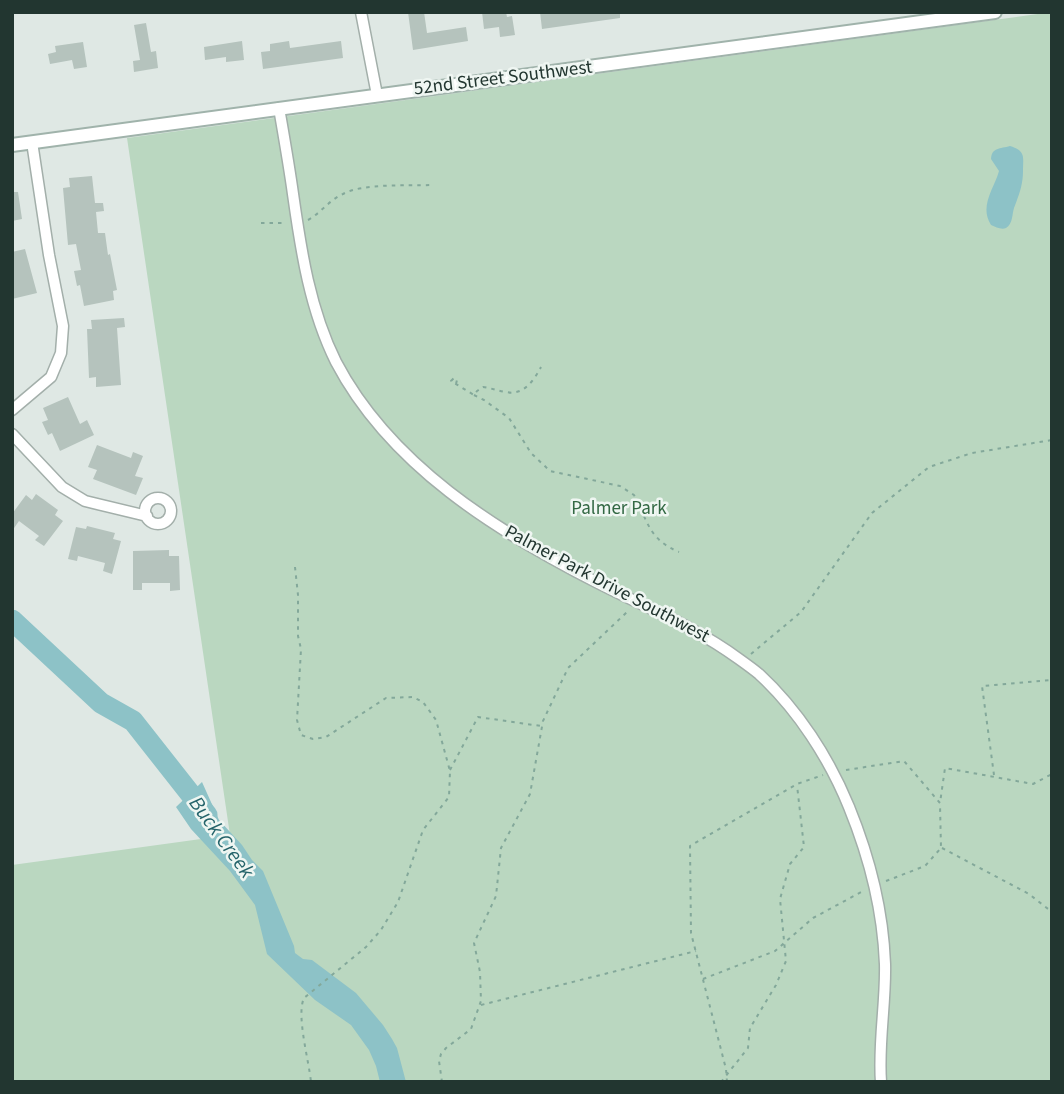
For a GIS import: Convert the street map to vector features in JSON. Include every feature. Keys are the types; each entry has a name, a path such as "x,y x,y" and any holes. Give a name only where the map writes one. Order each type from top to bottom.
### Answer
{"street":[{"path":"361,12 377,95"},
{"name":"52nd Street Southwest","path":"12,145 995,12"},
{"name":"Palmer Park Drive Southwest","path":"279,108 297,222 318,320 349,384 383,431 439,485 519,540 599,584 718,643 758,673 794,710 832,772 849,807 864,851 881,919 885,963 881,1082"},
{"path":"12,410 51,377 61,353 64,326 49,255 32,142"},
{"path":"12,434 62,487 85,501 147,516"}],"path":[{"path":"261,223 308,220 337,197 353,190 429,185"},
{"path":"474,396 483,387 510,393 519,391 532,383 541,367"},
{"path":"456,384 509,418 531,453 545,468 620,485 629,490 655,536 664,545 678,552"},
{"path":"743,662 801,612 872,513 929,467 972,453 1052,440"},
{"path":"295,567 301,649 297,720 301,735 313,739 326,737 386,698 412,697 423,702 436,720 450,771 449,797 423,830 398,902 381,930 366,947 302,1002 301,1015 311,1082"},
{"path":"442,1082 439,1061 441,1054 471,1029 480,1005 480,972 474,943 496,895 501,848 530,794 542,726 568,668 638,601"},
{"path":"994,777 982,686 1052,680"},
{"path":"450,771 478,717 542,726"},
{"path":"727,1082 691,933 690,846 797,784 832,772 904,761 940,803"},
{"path":"703,979 775,951 813,918 873,886 925,866 941,848 940,803 945,768 1033,784 1052,774"},
{"path":"721,1082 748,1048 750,1028 776,985 786,961 780,899 790,864 804,847 797,784"},
{"path":"941,848 1029,894 1052,912"},
{"path":"480,1005 696,951"}],"green space":[{"name":"Palmer Park","path":"1052,12 1052,1082 12,1082 12,865 230,835 127,138"}],"water":[{"path":"1010,146 1023,155 1023,176 1011,221 1002,229 991,225 986,211 999,171 991,159 995,150"},
{"path":"202,782 219,820 263,871 295,953 303,959 312,960 356,993 392,1039 406,1082 380,1082 369,1050 351,1025 315,1000 267,954 255,905 230,871 191,829 176,807"}],"building":[{"path":"408,12 424,12 427,33 466,27 468,41 413,50"},
{"path":"482,12 506,12 507,17 512,16 515,35 500,37 499,27 484,29"},
{"path":"540,12 620,12 620,18 542,29"},
{"path":"146,23 151,52 156,51 158,68 134,72 133,61 140,60 134,25"},
{"path":"242,41 244,60 226,62 226,57 205,60 204,47"},
{"path":"289,41 290,48 341,41 343,58 263,69 261,52 270,51 270,44"},
{"path":"83,42 87,67 74,69 72,60 50,64 48,54 56,52 55,46"},
{"path":"92,176 95,203 103,203 104,211 96,212 98,233 105,233 117,290 113,291 114,300 84,306 74,271 81,270 76,244 68,245 63,188 70,187 69,178"},
{"path":"12,192 18,192 22,219 12,221"},
{"path":"25,249 37,293 12,299 12,252"},
{"path":"124,318 125,327 117,328 121,385 96,387 96,377 89,378 87,329 92,329 91,320"},
{"path":"68,397 80,424 87,420 94,435 60,451 52,433 48,435 42,422 48,420 43,408"},
{"path":"97,445 131,458 133,452 143,456 135,476 143,478 136,495 93,479 97,470 88,467"},
{"path":"36,494 58,510 55,515 63,521 44,546 35,540 39,536 19,521 12,531 12,514 26,495 32,500"},
{"path":"87,526 115,533 113,539 121,541 112,574 103,571 105,563 78,556 77,561 68,559 76,527 86,529"},
{"path":"169,550 169,556 179,556 180,590 170,591 170,583 142,583 142,590 133,590 133,551"}],"waterway":[{"name":"Buck Creek","path":"12,620 101,703 133,721 207,815"}]}
